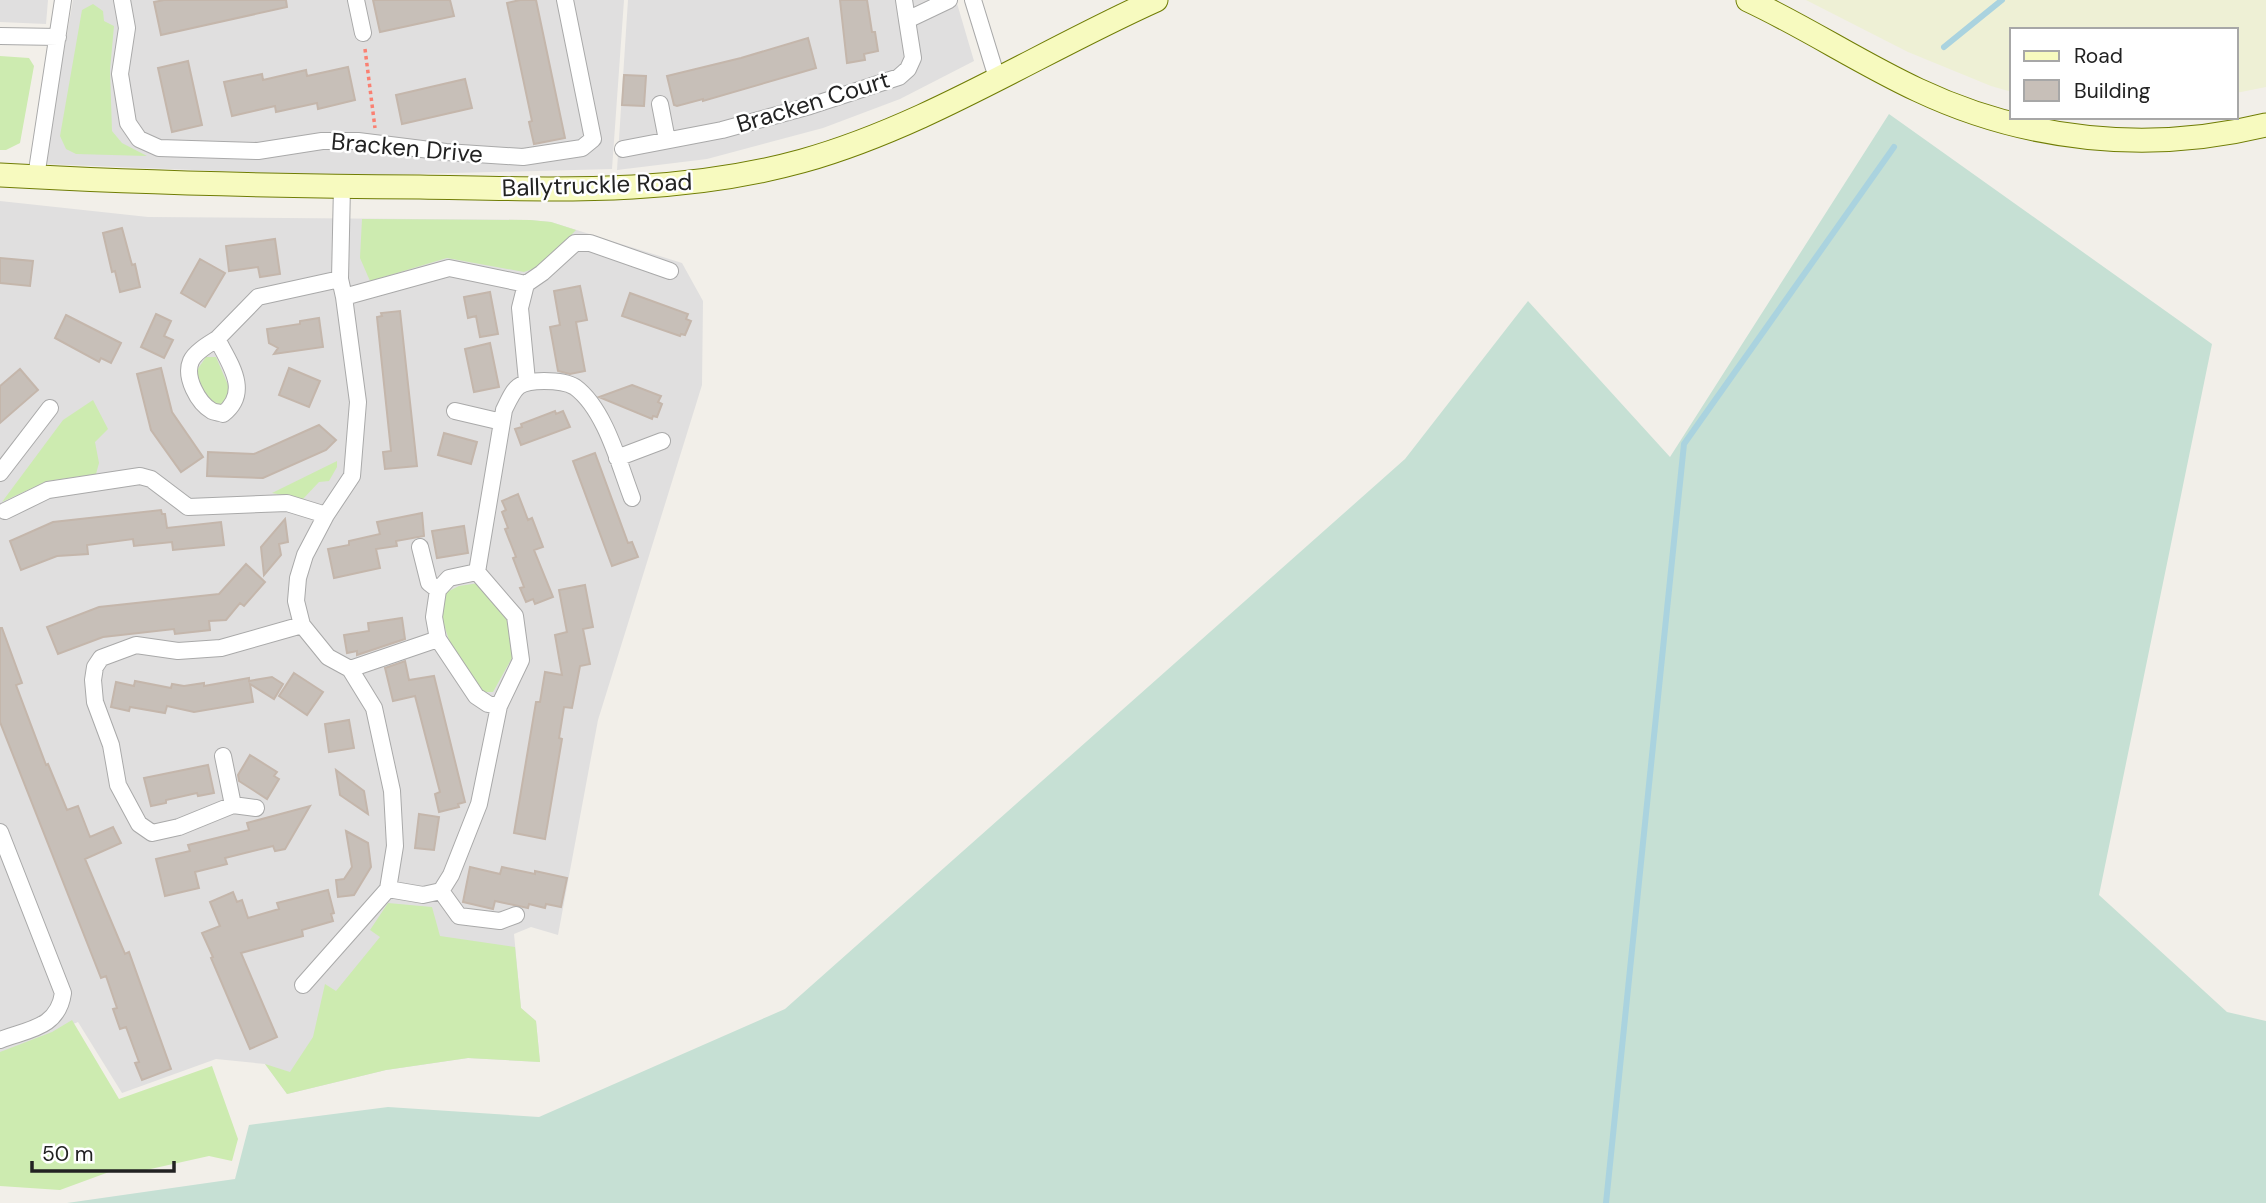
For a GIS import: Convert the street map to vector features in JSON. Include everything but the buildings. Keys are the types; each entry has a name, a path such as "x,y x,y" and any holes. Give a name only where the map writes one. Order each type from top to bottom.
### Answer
{"street":[{"path":"36,177 63,0"},
{"name":"Bracken Drive","path":"122,0 127,27 120,74 128,122 138,139 159,148 258,151 322,141 358,141 446,152 523,157 582,148 593,139 565,0"},
{"path":"356,0 363,33"},
{"name":"Bracken Court","path":"623,149 722,130 810,106 899,76 908,69 913,58 904,0"},
{"path":"907,20 950,0"},
{"path":"973,0 997,78"},
{"name":"Ballytruckle Road","path":"0,175 145,183 596,189 677,185 724,179 803,160 860,142 919,117 1156,0"},
{"path":"1748,0 1917,90 1975,114 2021,127 2094,138 2151,141 2207,136 2266,125"},
{"path":"0,36 58,37"},
{"path":"660,104 667,140"},
{"path":"303,985 388,889 395,846 391,791 374,708 351,669 328,657 302,625 296,601 298,578 305,555 326,515 352,476 358,402 340,279 342,186"},
{"path":"527,380 520,307 526,284 542,274 575,243 590,243 670,271"},
{"path":"344,297 449,268 526,284"},
{"path":"217,339 258,297 340,279"},
{"path":"388,889 423,895 441,891 451,875 479,804 499,706 521,660 515,615 478,572 504,410 513,391 527,380 553,381 574,386 596,409 632,498"},
{"path":"0,473 50,408"},
{"path":"454,411 502,422"},
{"path":"617,458 662,441"},
{"path":"5,511 48,490 140,476 151,479 188,507 287,503 326,515"},
{"path":"420,547 429,583 438,590"},
{"path":"478,572 449,578 438,590 434,617 438,639 476,696 488,704 499,706"},
{"path":"256,808 233,805 179,827 152,833 139,824 118,785 111,745 95,702 95,667 101,657 136,645 178,651 221,648 302,625"},
{"path":"351,669 438,639"},
{"path":"223,756 233,805"},
{"path":"0,832 63,993 57,1015 45,1024 0,1040"},
{"path":"441,891 459,916 500,921 516,915"}],"path":[{"path":"363,33 377,144"}],"shaded area":[{"path":"0,0 48,0 46,24 0,22"},
{"path":"73,0 624,0 612,169 339,176 44,164"},
{"path":"628,0 956,0 974,61 900,99 823,128 707,159 617,170"},
{"path":"0,201 148,217 530,220 551,222 682,263 703,301 702,385 598,720 558,935 531,927 514,934 521,1008 536,1021 540,1062 468,1058 386,1070 287,1094 265,1064 216,1059 122,1093 78,1022 0,1055"}],"green space":[{"path":"1806,0 2266,0 2266,87 2238,93 2238,28 2010,28 2010,91 1908,52"},
{"path":"93,4 103,11 104,21 114,26 110,70 112,131 122,143 147,156 76,154 66,149 60,136 82,10"},
{"path":"0,56 29,58 34,66 20,143 6,150 0,150"},
{"path":"1889,114 2212,344 2099,895 2227,1012 2266,1021 2266,1203 67,1203 235,1179 249,1125 388,1107 539,1117 785,1009 1405,459 1528,301 1670,457"},
{"path":"362,219 530,220 551,222 576,230 541,266 524,272 447,258 370,281 360,258"},
{"path":"206,357 216,357 231,392 219,407 206,396 199,382 197,370"},
{"path":"93,400 108,429 95,442 99,463 96,474 47,481 2,502 63,420"},
{"path":"337,461 337,467 329,481 319,482 303,499 272,493"},
{"path":"479,583 508,621 513,656 493,692 483,692 452,649 440,613 445,593 459,586"},
{"path":"388,903 432,907 440,936 515,947 521,1008 536,1021 540,1062 468,1058 386,1070 287,1094 265,1064 290,1072 313,1037 325,984 336,991 380,937 370,930"},
{"path":"72,1020 119,1099 212,1066 238,1139 232,1161 209,1156 146,1170 109,1172 60,1190 0,1186 0,1052 52,1032"}],"waterway":[{"path":"1944,47 2002,0"},
{"path":"1606,1203 1684,444 1894,147"}]}
